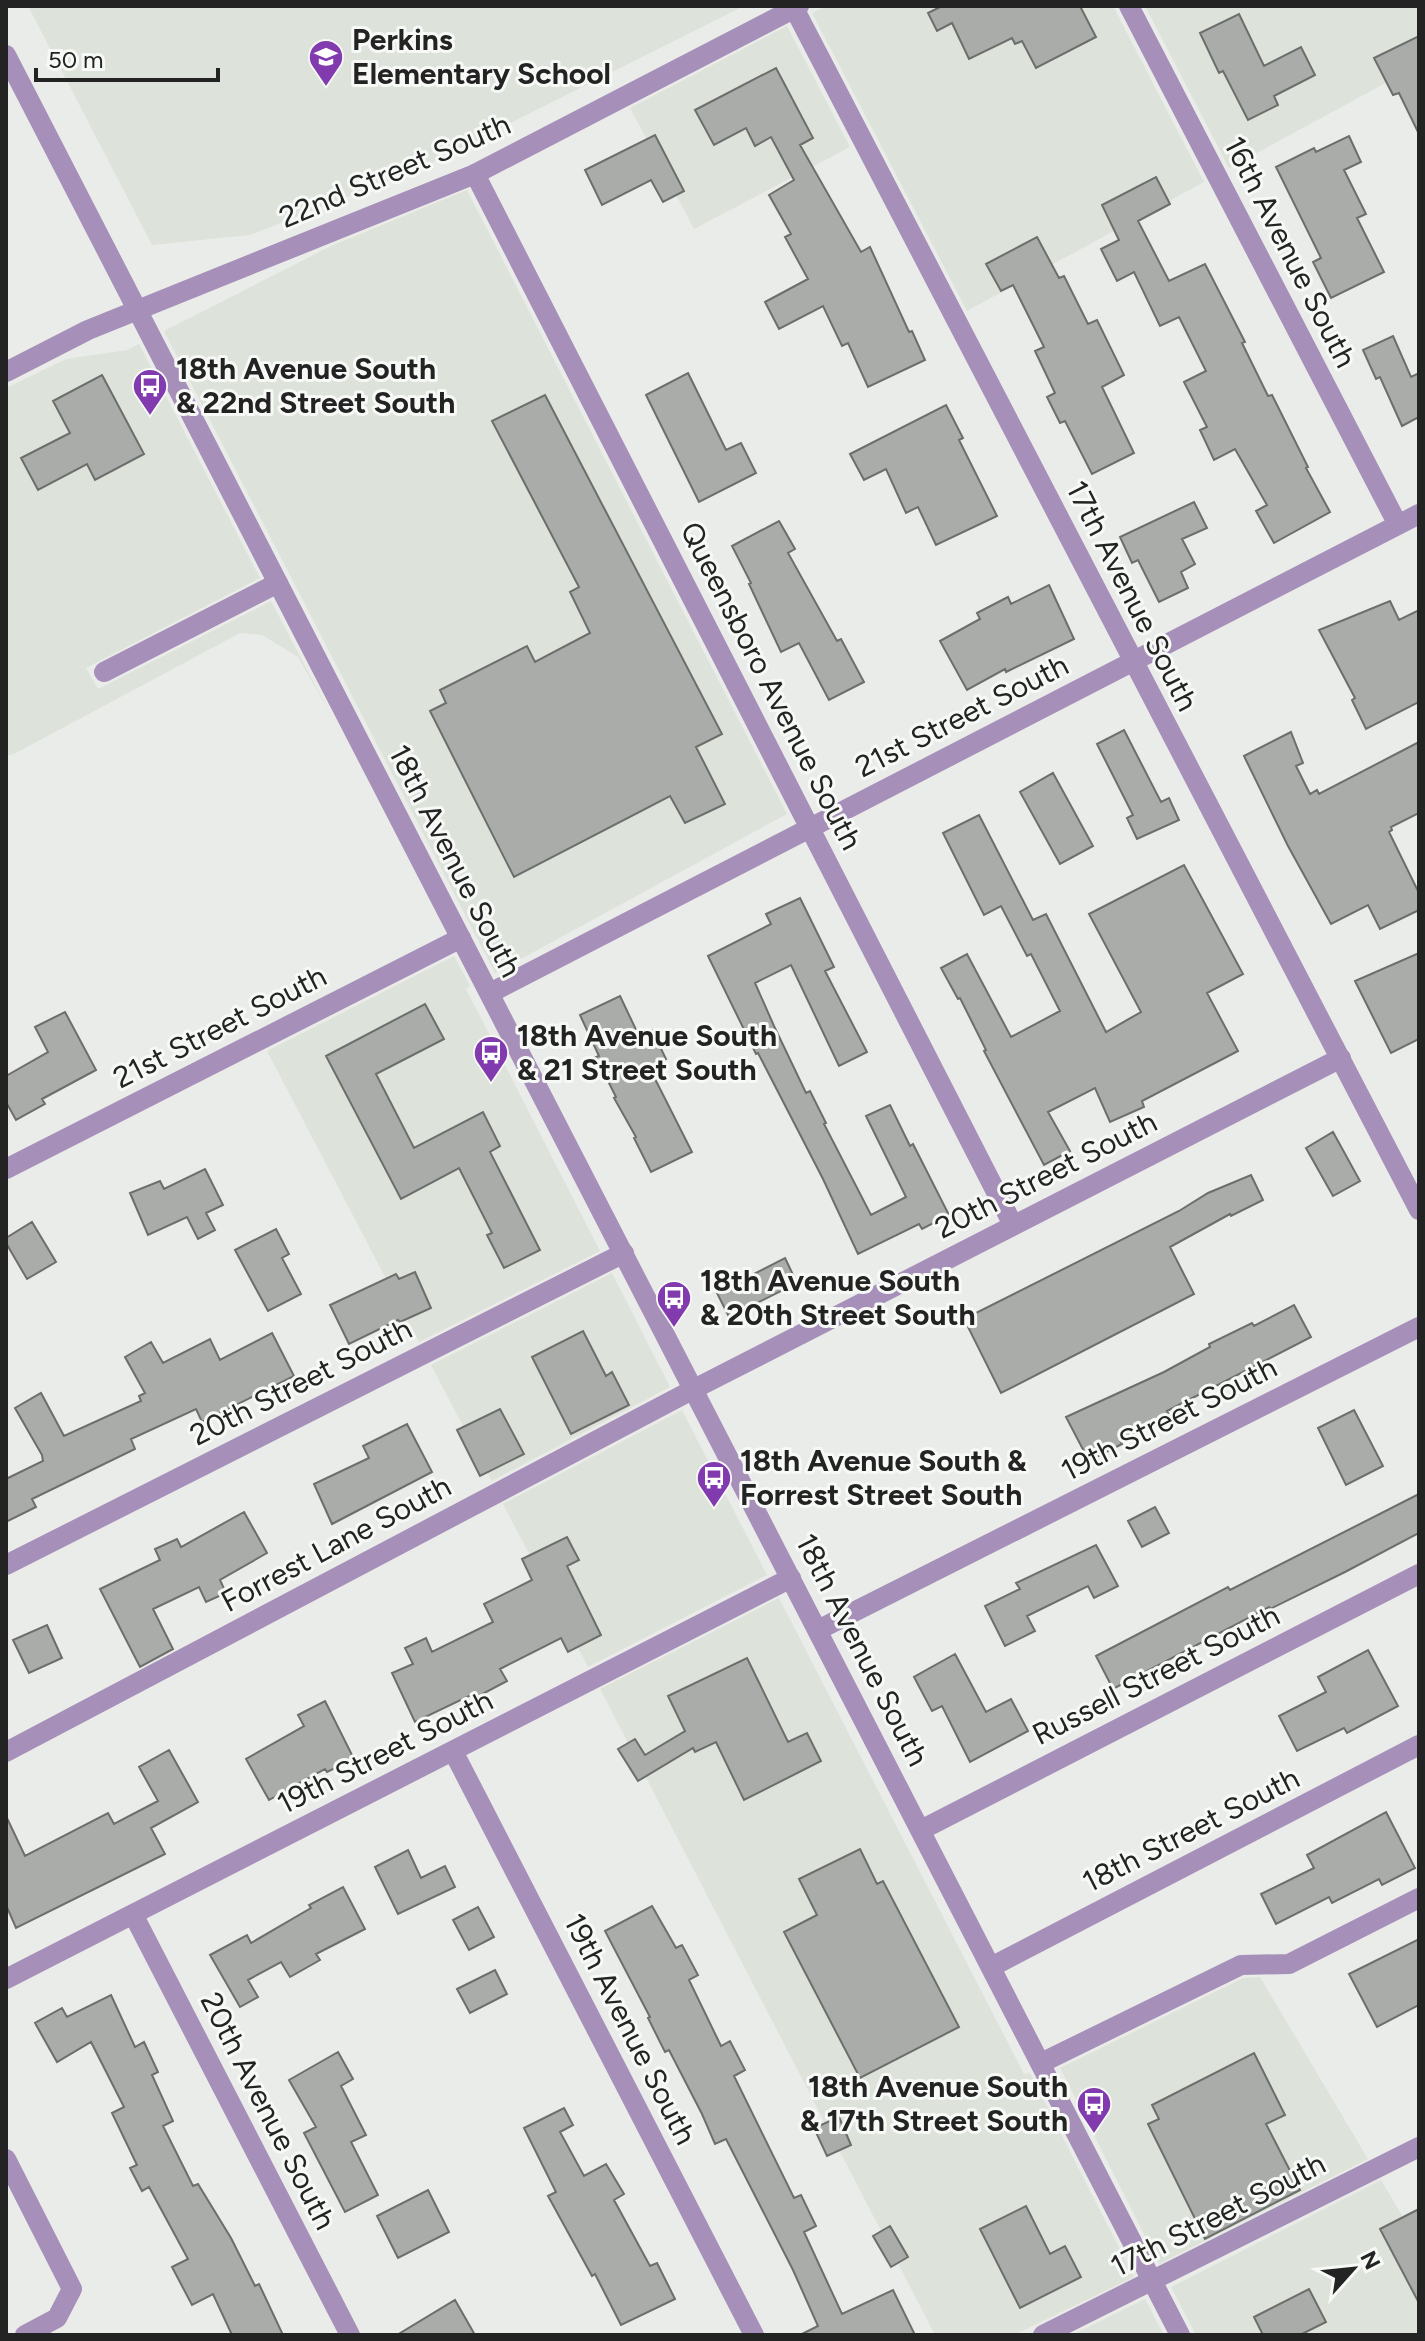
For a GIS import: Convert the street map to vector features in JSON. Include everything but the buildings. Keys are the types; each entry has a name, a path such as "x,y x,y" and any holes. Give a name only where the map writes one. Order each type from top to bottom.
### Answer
{"street":[{"name":"16th Avenue South","path":"1129,6 1398,525"},
{"name":"22nd Street South","path":"6,372 88,330 475,174 796,7"},
{"name":"17th Avenue South","path":"796,7 1132,662 1419,1210"},
{"name":"18th Avenue South","path":"6,55 1180,2335"},
{"name":"Queensboro Avenue South","path":"475,174 1013,1225"},
{"name":"21st Street South","path":"490,993 1419,514"},
{"path":"104,672 278,583"},
{"name":"21st Street South","path":"6,1169 461,938"},
{"name":"20th Street South","path":"694,1389 1341,1058"},
{"name":"20th Street South","path":"6,1565 624,1253"},
{"name":"19th Street South","path":"818,1630 1419,1327"},
{"name":"Forrest Lane South","path":"6,1752 694,1389"},
{"name":"Russell Street South","path":"921,1830 1419,1574"},
{"name":"19th Street South","path":"6,1979 791,1578"},
{"name":"18th Street South","path":"991,1967 1419,1745"},
{"name":"19th Avenue South","path":"453,1751 754,2335"},
{"path":"1041,2063 1241,1965 1289,1964 1419,1898"},
{"name":"20th Avenue South","path":"133,1914 350,2335"},
{"name":"17th Street South","path":"1043,2335 1419,2147"},
{"path":"6,2159 72,2289 57,2318 25,2335"}],"shaded area":[{"name":"Perkins Elementary School","path":"28,6 744,6 419,169 250,235 152,245"},
{"path":"826,6 1113,6 1204,182 967,311 812,13"},
{"path":"1145,6 1419,6 1419,65 1229,168"},
{"path":"787,26 850,147 694,229 630,108"},
{"path":"467,190 787,814 495,973 164,331 331,246"},
{"path":"139,344 260,578 86,668 98,689 271,601 332,717 298,657 262,635 240,633 6,756 6,388 66,359 127,350"},
{"path":"454,956 470,986 466,989 600,1251 419,1342 267,1051"},
{"path":"612,1273 670,1387 492,1481 431,1365"},
{"path":"682,1410 767,1575 588,1667 503,1504"},
{"path":"779,1598 1024,2074 1030,2073 1134,2277 1014,2335 935,2335 600,1689"},
{"path":"1260,1977 1368,2159 1159,2264 1060,2068 1243,1978"},
{"path":"1381,2180 1419,2244 1419,2335 1196,2335 1171,2287"},
{"path":"1145,2299 1164,2335 1072,2335"}],"place":[{"name":"Perkins Elementary School","path":"326,88"},
{"name":"18th Avenue South & 22nd Street South","path":"150,417"},
{"name":"18th Avenue South & 21 Street South","path":"491,1084"},
{"name":"18th Avenue South & 20th Street South","path":"674,1329"},
{"name":"18th Avenue South & Forrest Street South","path":"714,1509"},
{"name":"18th Avenue South & 17th Street South","path":"1094,2135"}]}
